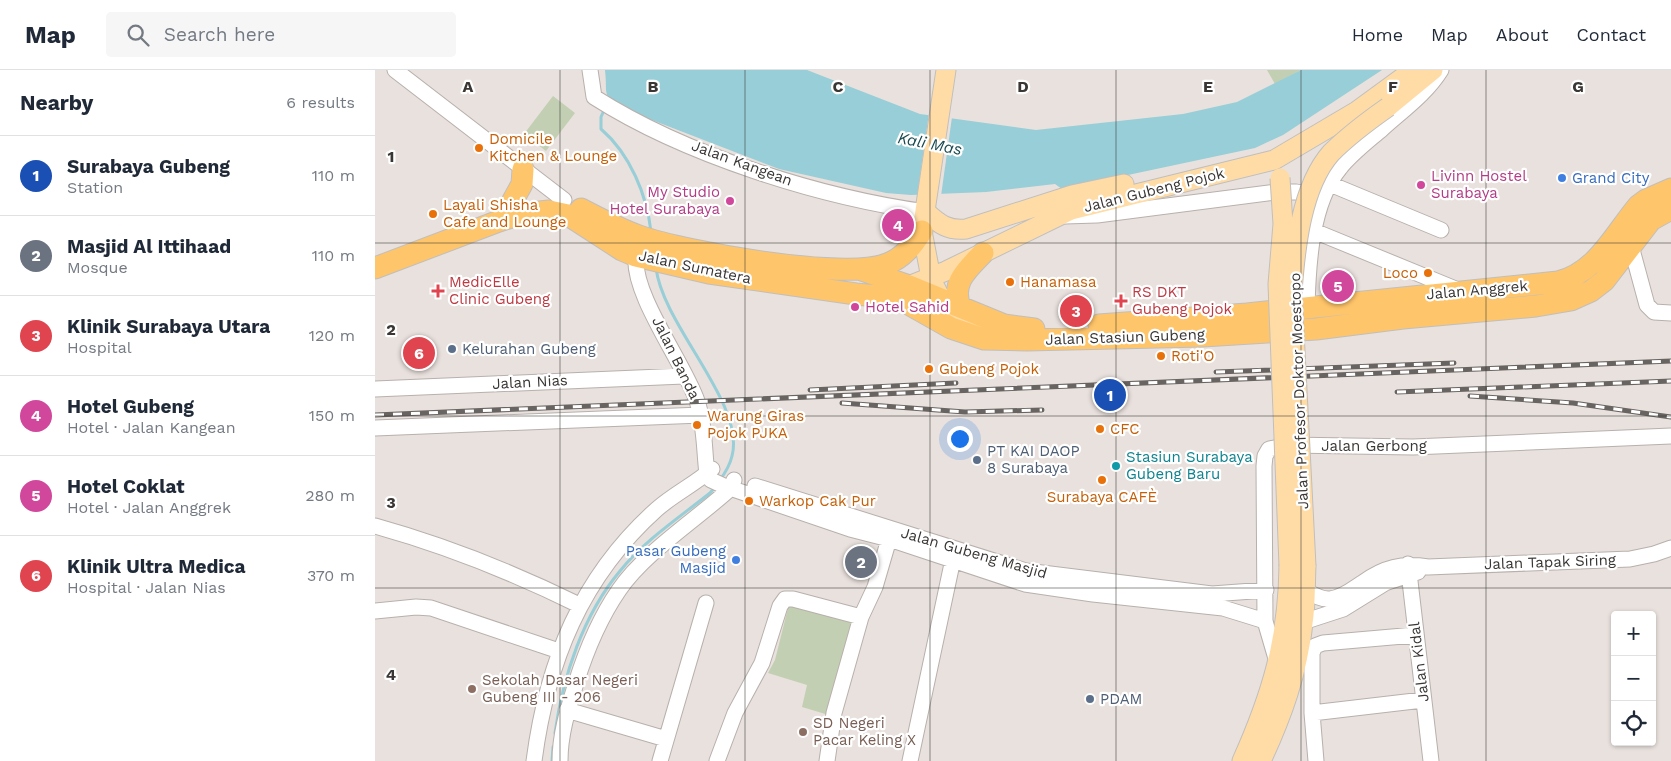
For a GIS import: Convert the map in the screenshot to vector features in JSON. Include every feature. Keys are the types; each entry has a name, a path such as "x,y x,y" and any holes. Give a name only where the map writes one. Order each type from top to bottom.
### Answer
{"highway":[{"path":"511,204 522,184 523,169"},
{"name":"Jalan Anggrek","path":"1247,324 1316,329 1495,299 1577,277 1594,262 1638,206 1646,200 1671,189"},
{"name":"Jalan Sumatera","path":"375,253 471,216 511,204 537,198 564,200 649,251 709,273 856,294 886,295"},
{"name":"Jalan Anggrek","path":"1247,324 1307,308 1460,291 1495,299 1558,303 1591,291 1604,281 1651,220 1671,209"},
{"name":"Jalan Sumatera","path":"375,268 481,228 538,211 568,215 622,250 862,270"},
{"path":"862,270 886,264 901,257 925,213"},
{"path":"951,303 958,283 983,253"},
{"name":"Jalan Stasiun Gubeng","path":"862,270 909,286 1003,325 1031,329 1247,324"},
{"name":"Jalan Stasiun Gubeng","path":"886,295 905,300 965,334 1003,340 1247,324"}],"main road":[{"name":"Jalan Stasiun Gubeng","path":"946,70 925,213 931,278 951,303 955,320 1003,340"},
{"name":"Jalan Gubeng Pojok","path":"925,213 941,225 954,230 976,227 1004,216 1072,195 1223,164 1269,150 1318,122 1395,70"},
{"name":"Jalan Gubeng Pojok","path":"886,295 931,278 1056,216 1128,195 1277,169 1413,70"},
{"name":"Jalan Profesor Doktor Moestopo","path":"1242,761 1262,716 1277,666 1297,566 1292,292 1295,255 1310,193 1330,155 1347,138 1433,70"},
{"name":"Jalan Profesor Doktor Moestopo","path":"1261,761 1279,722 1290,688 1303,622 1305,590 1297,566 1278,284 1283,224 1277,169"},
{"path":"1004,216 1023,218 1056,216"}],"street":[{"name":"Jalan Sumatera","path":"395,70 564,200"},
{"name":"Jalan Kangean","path":"590,70 594,97 649,128 765,174 857,199 925,213"},
{"path":"1307,308 1308,270 1314,231 1327,191 1341,167 1433,84 1441,70"},
{"path":"1056,216 1097,216 1276,192 1327,191 1441,230"},
{"path":"1314,231 1460,291"},
{"path":"1631,246 1647,305 1654,312 1671,313"},
{"name":"Jalan Banda","path":"649,251 639,280 695,396 720,477"},
{"name":"Jalan Nias","path":"375,389 684,376"},
{"path":"375,428 701,415"},
{"name":"Jalan Gerbong","path":"1277,666 1265,621 1264,466 1266,452 1271,447 1289,445 1413,448 1671,436"},
{"path":"534,761 539,720 559,652 579,605 605,564 657,509 720,477"},
{"path":"560,761 560,746 567,710 586,652 619,589 665,543 720,477"},
{"name":"Jalan Gubeng Masjid","path":"720,477 852,523 1026,571 1223,608 1265,621"},
{"name":"Jalan Gubeng Masjid","path":"852,523 889,539 1025,584 1154,594 1212,594 1266,590"},
{"path":"375,526 461,552 541,586 579,605"},
{"path":"827,761 832,719 861,617 875,587 889,539"},
{"name":"Jalan Tapak Siring","path":"1305,590 1318,597 1331,599 1344,594 1377,574 1428,567 1630,559 1671,548"},
{"path":"911,761 953,559"},
{"name":"Jalan Tapak Siring","path":"1303,622 1343,609 1409,570"},
{"name":"Jalan Kidal","path":"1409,570 1431,761"},
{"path":"717,761 735,713 762,663 780,606 785,599 793,598 861,617"},
{"path":"661,761 707,603"},
{"path":"375,611 416,607 431,608 559,652"},
{"path":"1316,761 1311,713 1312,653 1316,645 1415,635"},
{"path":"1311,713 1423,700"},
{"path":"567,710 666,739"}],"green space":[{"path":"1267,70 1301,70 1275,84"},
{"path":"553,96 575,113 546,151 524,134"},
{"path":"790,600 859,618 832,716 802,707 807,685 768,673 775,660"}],"water":[{"name":"Kali Mas","path":"605,70 807,70 920,114 1036,130 1183,114 1237,102 1301,70 1382,70 1283,135 1255,148 1062,189 1055,184 986,192 911,195 886,193 779,169 626,110 612,101 607,94"}],"pier":[{"path":"929,113 952,117 941,196 917,197"}],"waterway":[{"path":"605,108 601,117 601,129 629,163 646,204 651,232"},
{"path":"656,268 662,291 673,315 716,389 727,413 733,435 732,456 720,480"},
{"path":"555,733 569,668 585,627 607,588 640,549 715,487"},
{"path":"552,761 553,747"}],"railway":[{"path":"375,415 1671,361"},
{"path":"1216,372 1454,363"},
{"path":"1397,392 1671,381"},
{"path":"810,390 956,383"},
{"path":"1470,396 1573,403 1671,417"},
{"path":"842,403 965,412 1042,410"}],"place":[{"name":"Domicile Kitchen & Lounge","path":"479,148"},
{"name":"Grand City","path":"1562,178"},
{"name":"Livinn Hostel Surabaya","path":"1421,185"},
{"name":"My Studio Hotel Surabaya","path":"730,201"},
{"name":"Layali Shisha Cafe and Lounge","path":"433,214"},
{"name":"Hotel Gubeng","path":"898,225"},
{"name":"Loco","path":"1428,273"},
{"name":"Hanamasa","path":"1010,282"},
{"name":"Hotel Coklat","path":"1338,286"},
{"name":"MedicElle Clinic Gubeng","path":"438,291"},
{"name":"RS DKT Gubeng Pojok","path":"1121,301"},
{"name":"Hotel Sahid","path":"855,307"},
{"name":"Klinik Surabaya Utara","path":"1076,311"},
{"name":"Kelurahan Gubeng","path":"452,349"},
{"name":"Klinik Ultra Medica","path":"419,353"},
{"name":"Roti'O","path":"1161,356"},
{"name":"Gubeng Pojok","path":"929,369"},
{"name":"Surabaya Gubeng","path":"1110,395"},
{"name":"Warung Giras Pojok PJKA","path":"697,425"},
{"name":"CFC","path":"1100,429"},
{"name":"PT KAI DAOP 8 Surabaya","path":"977,460"},
{"name":"Stasiun Surabaya Gubeng Baru","path":"1116,466"},
{"name":"Surabaya CAFÈ","path":"1102,480"},
{"name":"Warkop Cak Pur","path":"749,501"},
{"name":"Pasar Gubeng Masjid","path":"736,560"},
{"name":"Masjid Al Ittihaad","path":"861,562"},
{"name":"Sekolah Dasar Negeri Gubeng III - 206","path":"472,689"},
{"name":"PDAM","path":"1090,699"},
{"name":"SD Negeri Pacar Keling X","path":"803,732"}]}
